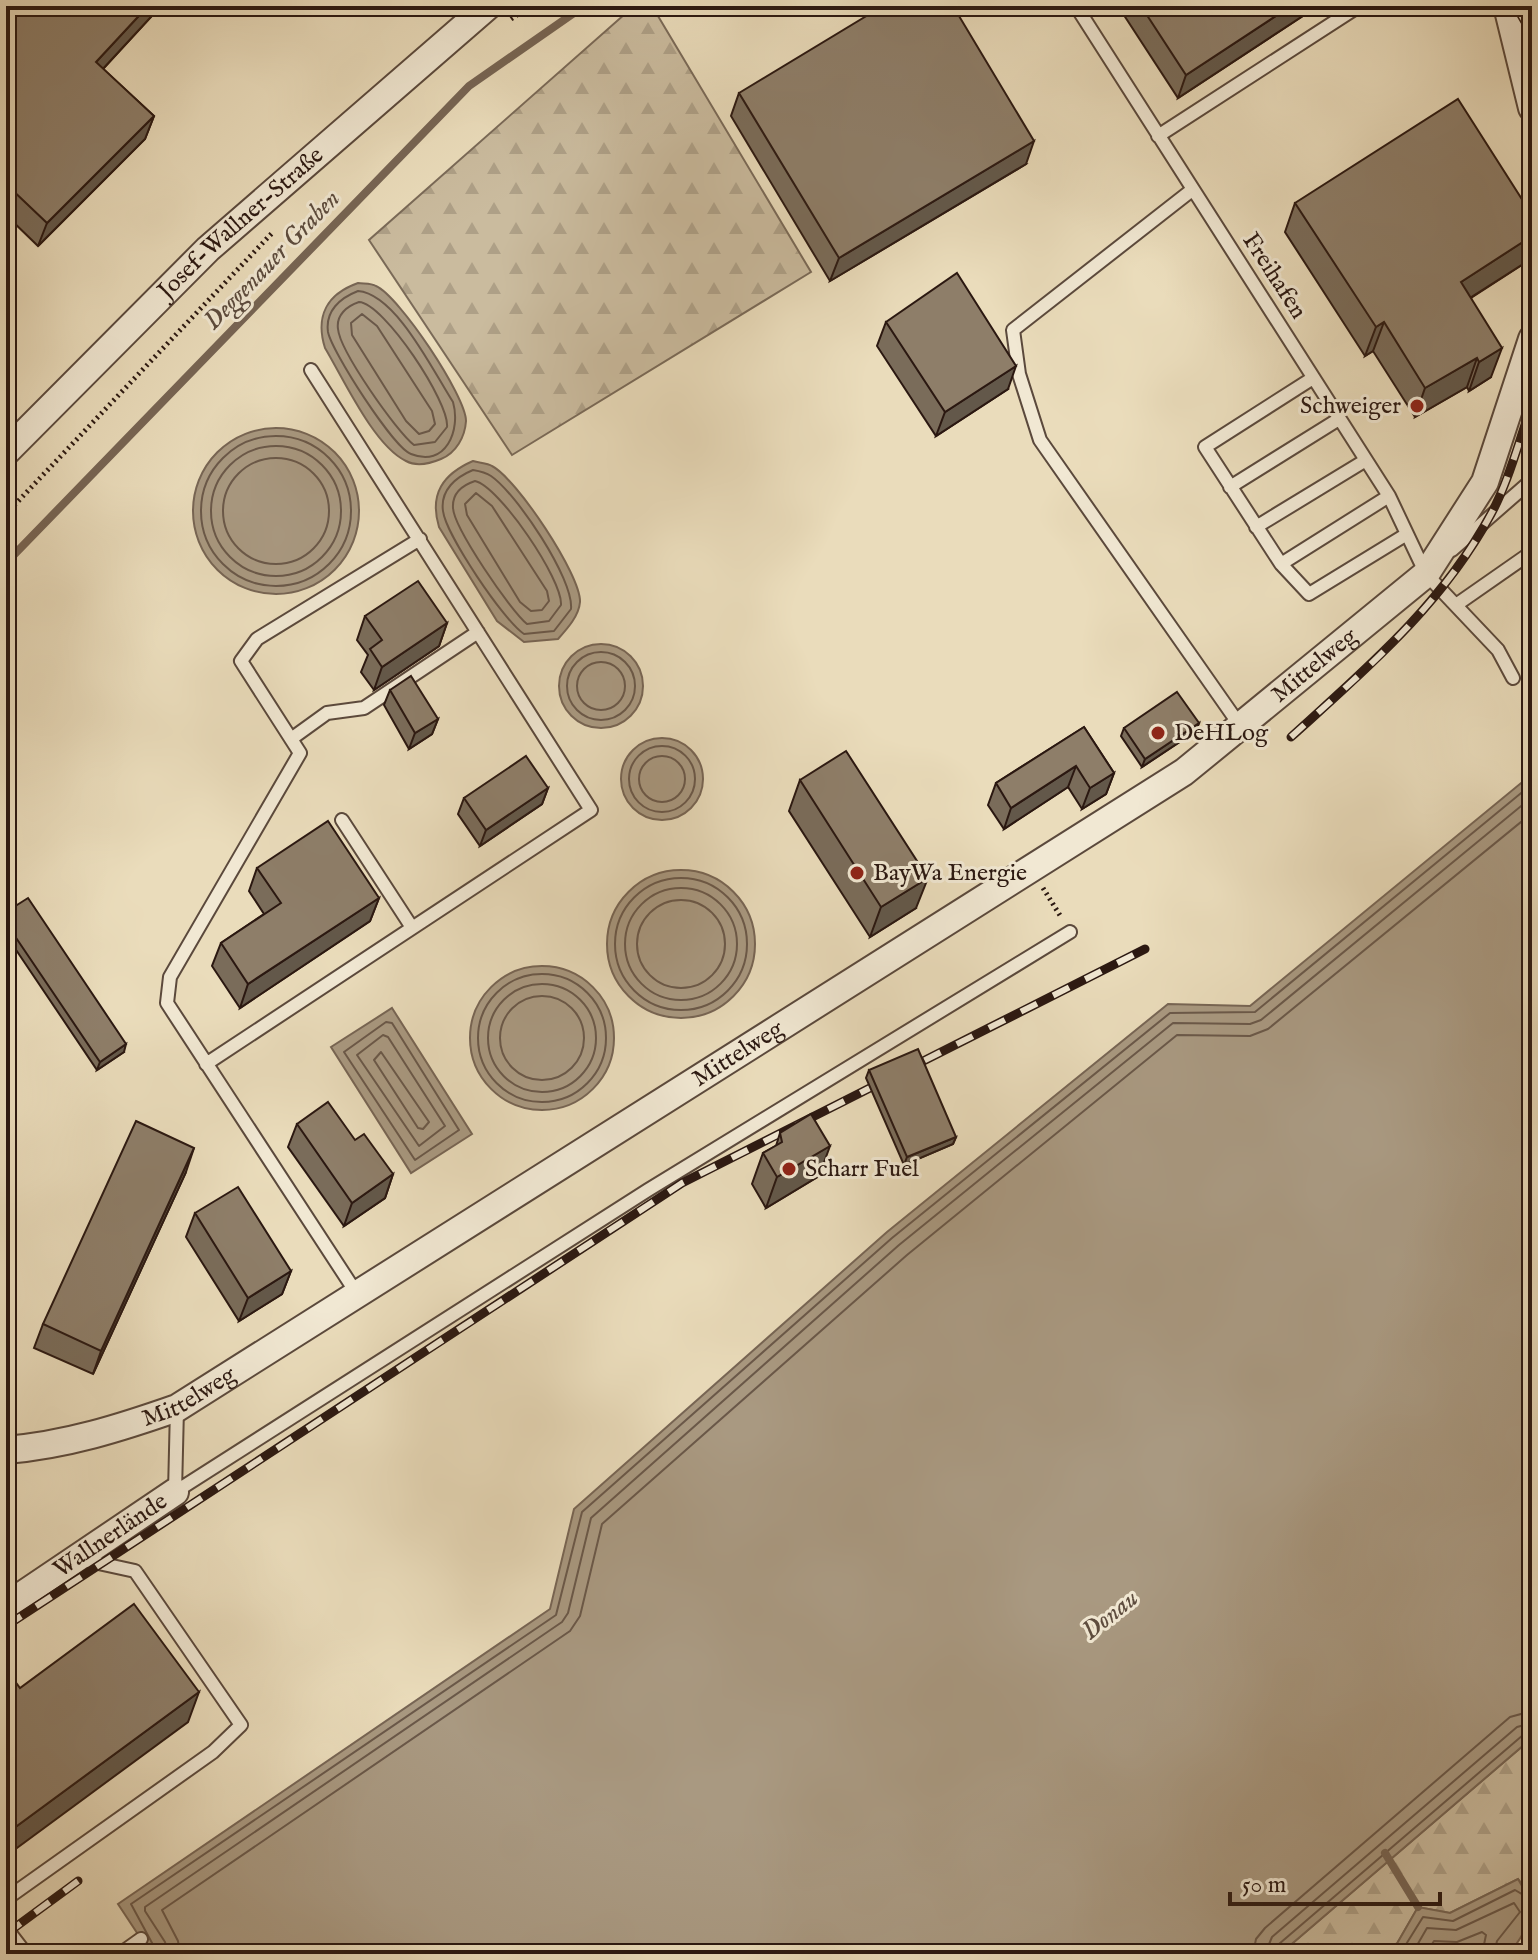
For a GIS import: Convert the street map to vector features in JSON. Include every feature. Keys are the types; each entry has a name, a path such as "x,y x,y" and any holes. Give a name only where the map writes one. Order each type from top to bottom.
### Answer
{"street":[{"path":"1507,6 1532,108"},
{"name":"Josef-Wallner-Straße","path":"6,452 208,249 497,14"},
{"name":"Mittelweg","path":"6,1450 46,1447 111,1431 177,1408 1184,772 1426,574 1485,482 1532,339"},
{"name":"Wallnerlände","path":"6,1606 175,1492"}],"lane":[{"name":"Freihafen","path":"1076,6 1389,496 1426,574 1498,650 1513,678"},
{"path":"1158,136 1359,6"},
{"path":"1192,190 1013,330 1019,374 1040,440 1241,727"},
{"path":"206,1064 591,810 311,370"},
{"path":"1313,378 1205,447 1281,564 1309,594 1407,534"},
{"path":"1230,487 1339,419"},
{"path":"1256,527 1366,460"},
{"path":"1426,574 1532,480"},
{"path":"1281,564 1389,496"},
{"path":"357,1294 167,1003 170,977 300,753 241,661 257,639 420,539"},
{"path":"1456,605 1532,552"},
{"path":"291,739 327,713 364,708 478,632"},
{"path":"342,820 411,926"},
{"path":"175,1492 648,1190 1070,932"},
{"path":"175,1492 177,1408"},
{"path":"6,1899 213,1752 241,1725 135,1571 76,1558"},
{"path":"6,1928 26,1954"},
{"path":"120,1954 141,1939"}],"path":[{"path":"497,14 530,6"},
{"path":"6,514 276,229"},
{"path":"1032,870 1070,932"}],"green space":[{"path":"634,6 652,6 811,272 512,455 369,240"},
{"path":"1532,1738 1532,1896 1518,1879 1450,1913 1418,1907 1391,1954 1280,1954"}],"water":[{"path":"358,283 376,286 400,308 430,348 455,391 463,408 465,427 455,449 441,459 414,464 394,453 371,427 325,348 322,326 326,308 338,293"},
{"path":"276,428 308,434 335,452 353,479 359,511 353,543 335,570 308,588 276,594 244,588 217,570 199,543 193,511 199,479 217,452 244,434"},
{"path":"473,461 488,464 503,474 531,507 570,571 580,602 572,622 558,639 524,642 497,621 439,527 436,505 441,486 454,472"},
{"path":"601,644 617,647 631,656 640,670 643,686 640,702 631,716 617,725 601,728 585,725 571,716 562,702 559,686 562,670 571,656 585,647"},
{"path":"662,738 678,741 691,750 700,763 703,779 700,795 691,808 678,817 662,820 646,817 633,808 624,795 621,779 624,763 633,750 646,741"},
{"name":"Donau","path":"1532,774 1532,1738 1280,1954 151,1954 118,1904 550,1609 574,1509 887,1232 1168,1004 1250,1006"},
{"path":"681,870 709,876 733,892 749,916 755,944 749,972 733,996 709,1012 681,1018 653,1012 629,996 613,972 607,944 613,916 629,892 653,876"},
{"path":"542,966 570,972 593,987 608,1010 614,1038 608,1066 593,1089 570,1104 542,1110 514,1104 491,1089 476,1066 470,1038 476,1010 491,987 514,972"},
{"path":"392,1008 472,1134 411,1173 331,1047"},
{"path":"1518,1879 1528,1900 1529,1918 1509,1954 1391,1954 1418,1907 1450,1913"}],"building":[{"path":"6,6 148,6 96,62 154,116 47,223 6,184"},
{"path":"883,6 953,6 1034,141 839,258 739,93"},
{"path":"1141,6 1291,6 1186,75"},
{"path":"1458,99 1532,215 1532,236 1461,282 1502,348 1479,362 1477,358 1425,388 1384,322 1376,327 1295,203"},
{"path":"957,273 1016,366 945,412 886,322"},
{"path":"418,581 447,623 382,667 370,649 382,640 365,616"},
{"path":"411,676 438,719 415,733 390,690"},
{"name":"DeHLog","path":"1177,692 1199,723 1145,759 1124,728"},
{"path":"1084,727 1114,773 1090,788 1076,766 1011,808 996,783"},
{"path":"846,751 928,878 881,907 800,780"},
{"path":"526,756 548,788 486,830 464,798"},
{"path":"328,821 379,898 248,984 221,943 281,903 257,868"},
{"path":"28,898 126,1044 100,1062 6,923 6,912"},
{"path":"918,1049 956,1137 907,1157 869,1070"},
{"path":"328,1102 355,1140 364,1134 393,1174 352,1203 297,1124"},
{"path":"811,1114 830,1146 777,1177 763,1153 782,1142 780,1133"},
{"path":"136,1121 194,1148 101,1351 43,1324"},
{"path":"238,1187 291,1271 248,1298 195,1213"},
{"path":"134,1604 199,1692 6,1834 6,1669 20,1688"}],"waterway":[{"name":"Deggenauer Graben","path":"6,563 469,86 584,6"},
{"path":"1385,1853 1418,1907"}],"railway":[{"path":"1516,6 1532,34"},
{"path":"1291,737 1401,634 1450,578 1491,514 1532,405"},
{"path":"6,1626 682,1183 1145,949"},
{"path":"6,1934 78,1881"}],"place":[{"name":"Schweiger","path":"1417,406"},
{"name":"DeHLog","path":"1158,733"},
{"name":"BayWa Energie","path":"857,873"},
{"name":"Scharr Fuel","path":"789,1169"}]}
